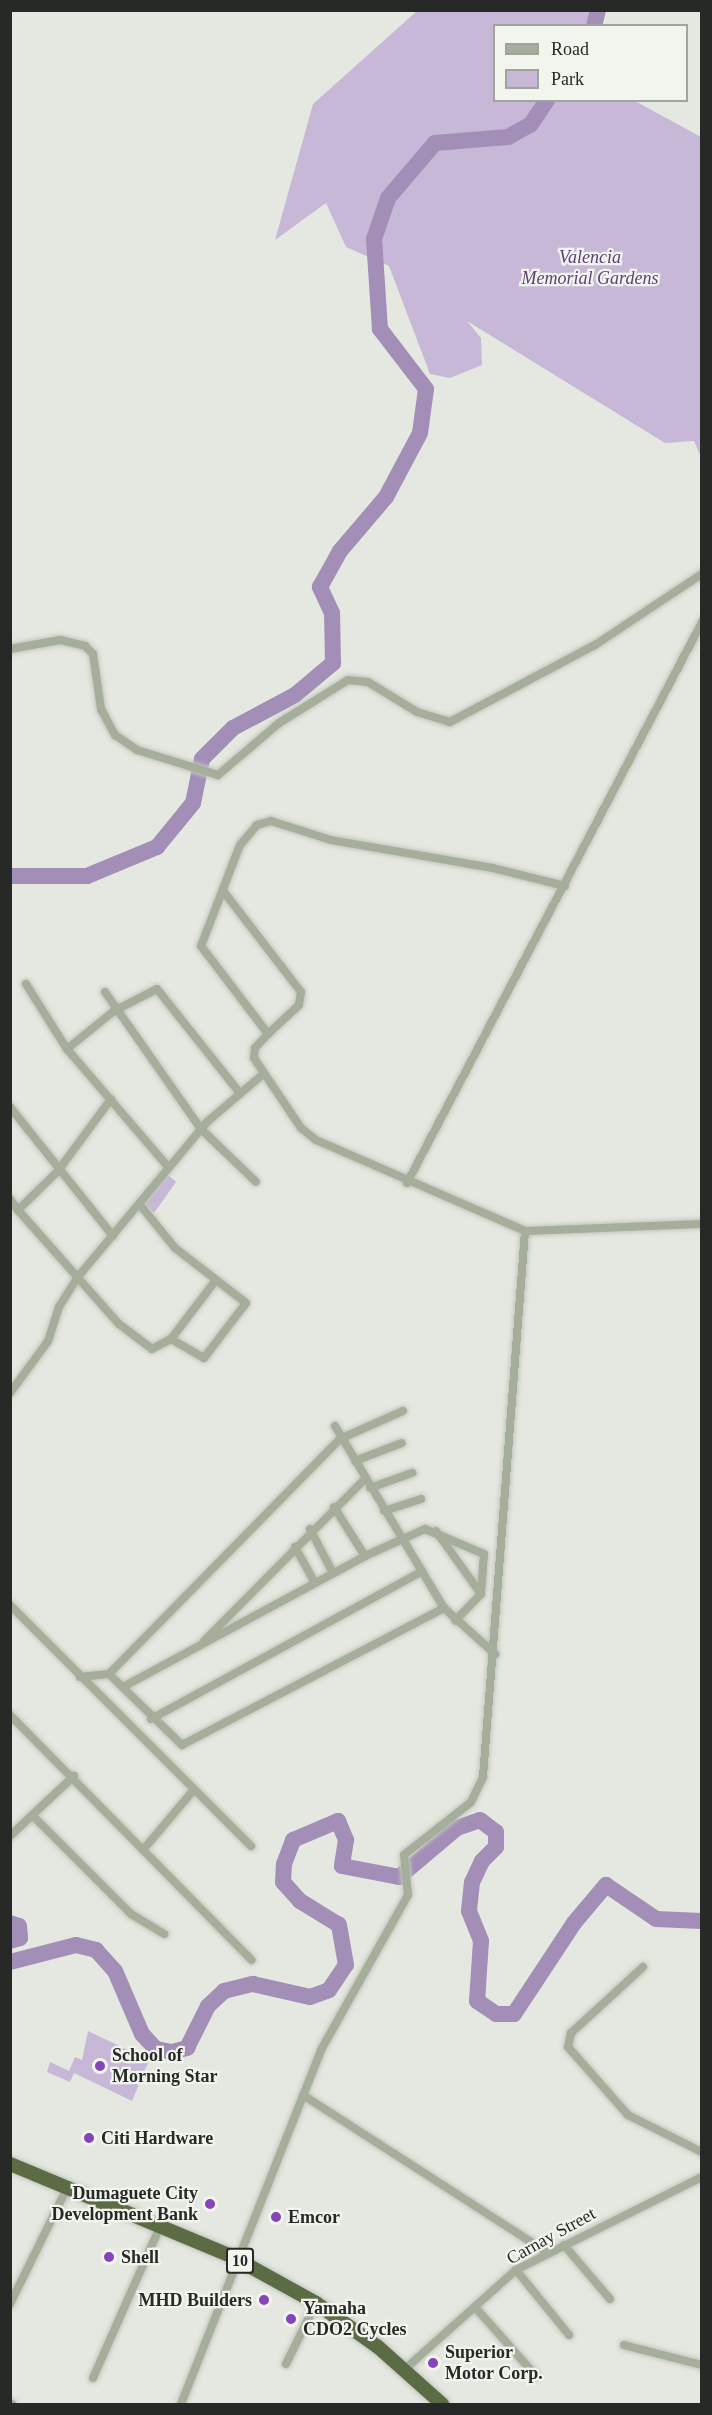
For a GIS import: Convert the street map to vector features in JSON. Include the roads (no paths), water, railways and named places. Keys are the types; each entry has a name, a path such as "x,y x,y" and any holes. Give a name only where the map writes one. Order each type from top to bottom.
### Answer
{"highway":[{"name":"10","path":"10,2164 235,2258 316,2303 404,2370 442,2404"}],"street":[{"path":"10,649 60,640 85,645 93,654 101,709 115,735 137,750 209,775 224,772 279,723 348,680 368,682 417,712 450,722 596,645 702,574"},
{"path":"407,1183 702,622"},
{"path":"268,1034 201,946 224,892 240,845 257,825 272,821 332,840 493,868 565,886"},
{"path":"224,892 301,992 299,1005 268,1034 253,1053 262,1075 316,1140 407,1183 525,1231 702,1224"},
{"path":"26,984 67,1049 168,1167"},
{"path":"67,1049 114,1011 157,989 239,1092"},
{"path":"105,992 114,1011 201,1129 256,1182"},
{"path":"10,1393 48,1341 59,1307 77,1278 201,1129 239,1092 262,1075"},
{"path":"18,1210 58,1171 111,1099"},
{"path":"10,1107 58,1171 113,1236"},
{"path":"10,1199 77,1278 148,1347 156,1350 171,1339 216,1280"},
{"path":"140,1205 175,1248 245,1301 242,1315 204,1358 171,1339"},
{"path":"181,2404 235,2258 321,2050 408,1895 404,1855 478,1792 495,1654 525,1231"},
{"path":"80,1677 109,1674 340,1439 403,1411"},
{"path":"335,1426 340,1439 444,1608 455,1621 495,1654"},
{"path":"355,1461 402,1443"},
{"path":"370,1488 412,1473"},
{"path":"198,1647 310,1529 365,1479"},
{"path":"384,1510 421,1499"},
{"path":"334,1507 364,1556"},
{"path":"310,1529 333,1573"},
{"path":"123,1687 364,1556 402,1539 435,1530 483,1551 481,1594 455,1621"},
{"path":"435,1530 481,1594"},
{"path":"295,1547 315,1583"},
{"path":"152,1719 422,1571"},
{"path":"10,1605 192,1792 251,1846"},
{"path":"109,1674 174,1742 188,1743 444,1608"},
{"path":"10,1715 74,1776 142,1850 252,1960"},
{"path":"10,1836 74,1776"},
{"path":"142,1850 192,1792"},
{"path":"33,1816 131,1914 164,1934"},
{"path":"643,1967 571,2033 568,2047 628,2115 702,2152"},
{"path":"303,2095 549,2253"},
{"name":"Carnay Street","path":"404,2370 516,2270 702,2177"},
{"path":"10,2304 67,2188"},
{"path":"93,2379 160,2227"},
{"path":"564,2245 610,2299"},
{"path":"516,2270 569,2335"},
{"path":"286,2364 316,2303"},
{"path":"475,2307 536,2376"},
{"path":"624,2345 702,2365"}],"waterway":[{"path":"594,24 598,10"},
{"path":"10,876 87,876 157,847 193,803 202,759 233,728 295,695 333,663 332,613 320,587 340,551 386,497 420,433 426,389 380,329 374,239 388,198 435,143 508,137 531,124 546,102"},
{"path":"10,1962 76,1945 96,1950 115,1971 142,2034 156,2049 172,2052 187,2048 208,2006 224,1991 253,1984 310,1997 329,1990 346,1965 339,1925 300,1901 283,1882 284,1864 293,1840 338,1821 346,1840 342,1866 399,1877 457,1828 480,1820 496,1832 496,1847 482,1861 472,1882 469,1911 481,1941 477,2001 496,2014 514,2014 574,1923 606,1885 656,1919 702,1921"},
{"path":"10,1923 19,1926 20,1938 10,1941"}],"place":[{"name":"School of Morning Star","path":"100,2066"},
{"name":"Citi Hardware","path":"89,2138"},
{"name":"Dumaguete City Development Bank","path":"210,2204"},
{"name":"Emcor","path":"276,2217"},
{"name":"Shell","path":"109,2257"},
{"name":"MHD Builders","path":"264,2300"},
{"name":"Yamaha CDO2 Cycles","path":"291,2319"},
{"name":"Superior Motor Corp.","path":"433,2363"}],"park label":[{"name":"Valencia Memorial Gardens","path":"590,268"}]}
